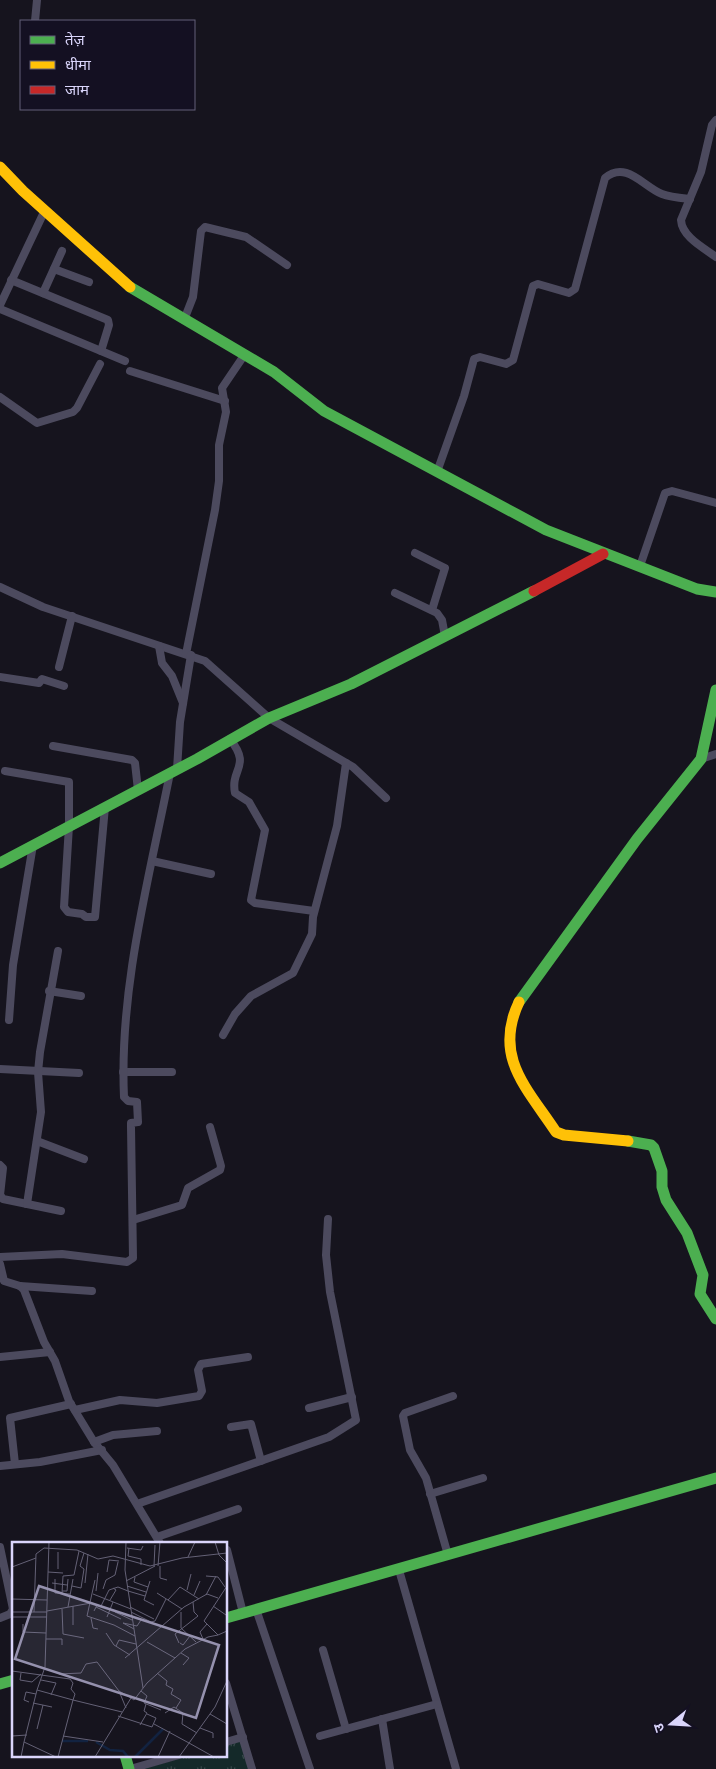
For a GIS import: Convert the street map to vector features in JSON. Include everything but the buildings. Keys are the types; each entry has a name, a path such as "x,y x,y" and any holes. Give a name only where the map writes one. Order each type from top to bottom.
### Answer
{"street":[{"path":"35,20 37,0"},
{"path":"716,120 712,125 701,172 681,220 683,231 716,257"},
{"path":"0,167 135,291 274,372 324,411 546,530 696,589 716,592"},
{"path":"437,472 464,396 474,359 478,357 506,364 511,362 533,286 538,284 569,293 576,290 605,178 614,174 631,174 660,193 690,199"},
{"path":"0,305 45,210"},
{"path":"184,320 193,297 201,232 205,227 246,237 286,265"},
{"path":"43,293 62,251"},
{"path":"54,269 89,282"},
{"path":"11,280 108,320 109,325 101,351"},
{"path":"0,309 125,361"},
{"path":"0,1257 62,1254 130,1262 133,1258 130,1127 131,1123 138,1122 138,1104 135,1101 125,1100 123,1072 127,996 152,861 174,771 189,654 212,529 219,481 219,445 226,419 222,388 245,354"},
{"path":"0,397 34,422 41,422 77,408 100,364"},
{"path":"130,371 224,401"},
{"path":"640,566 665,493 672,491 716,503"},
{"path":"415,552 444,568 432,610"},
{"path":"0,863 174,771 269,718 351,684 603,554"},
{"path":"0,587 42,607 159,646 189,654 215,668 269,718 364,775 386,798"},
{"path":"395,593 432,610 442,620 446,636"},
{"path":"58,667 72,616"},
{"path":"159,646 162,663 172,676 183,703"},
{"path":"0,677 39,683 42,680 64,686"},
{"path":"716,690 701,759 637,839 528,986 512,1018 509,1044 511,1060 516,1071 556,1132 564,1135 636,1142 651,1145 654,1148 662,1171 662,1187 666,1200 687,1233 703,1275 700,1294 716,1319"},
{"path":"230,739 239,750 241,758 234,785 236,793 249,802 264,830 252,900 255,903 314,912"},
{"path":"53,746 132,760 135,763 138,790"},
{"path":"701,759 716,754"},
{"path":"223,1036 235,1014 250,996 293,973 312,934 314,912 338,826 346,763"},
{"path":"5,771 69,782 69,826 64,907 68,912 93,918 105,807"},
{"path":"9,1020 14,965 33,845"},
{"path":"152,861 210,874"},
{"path":"26,1204 41,1101 38,1072 49,991 58,951"},
{"path":"49,991 81,996"},
{"path":"0,1069 79,1073"},
{"path":"123,1072 172,1072"},
{"path":"133,1220 182,1205 188,1188 220,1170 222,1166 210,1127"},
{"path":"36,1141 84,1158"},
{"path":"0,1165 3,1168 1,1199 61,1211"},
{"path":"138,1504 329,1437 348,1427 357,1417 330,1292 326,1255 328,1219"},
{"path":"0,1264 4,1281 20,1286 92,1291"},
{"path":"20,1286 24,1290 44,1342 55,1361 73,1407 94,1442 102,1450 138,1504 159,1540 238,1509"},
{"path":"0,1357 50,1352"},
{"path":"0,1418 120,1400 150,1403 199,1396 202,1391 198,1370 201,1364 248,1358"},
{"path":"448,1555 421,1468 410,1450 403,1416 405,1413 453,1396"},
{"path":"309,1408 352,1397"},
{"path":"10,1418 15,1464"},
{"path":"231,1427 251,1424 261,1461"},
{"path":"94,1442 113,1436 157,1431"},
{"path":"0,1466 102,1450"},
{"path":"430,1494 483,1478"},
{"path":"228,1617 716,1478"},
{"path":"0,1547 12,1604"},
{"path":"228,1557 243,1613"},
{"path":"399,1570 456,1769"},
{"path":"0,1591 9,1588"},
{"path":"256,1609 310,1769"},
{"path":"0,1618 10,1614 12,1611"},
{"path":"323,1650 346,1729"},
{"path":"228,1690 252,1769"},
{"path":"320,1736 437,1704"},
{"path":"382,1719 390,1769"},
{"path":"228,1741 242,1737"},
{"path":"125,1756 129,1769 175,1756"}],"green space":[{"path":"241,1741 249,1769 144,1769 189,1756 228,1756 228,1745"}],"traffic: fast":[{"path":"130,287 274,372 324,411 546,530 697,589 716,592"},
{"path":"0,863 197,759 269,718 351,684 534,591"},
{"path":"519,1002 637,839 701,759 716,690"},
{"path":"628,1141 651,1145 654,1148 662,1171 662,1187 666,1200 687,1233 703,1275 700,1294 716,1319"},
{"path":"228,1617 716,1478"},
{"path":"0,1684 12,1681"},
{"path":"125,1756 129,1769"}],"traffic: slow":[{"path":"0,167 23,191 130,287"},
{"path":"519,1002 512,1022 510,1039 512,1056 525,1086 556,1132 564,1135 628,1141"}],"traffic: jam":[{"path":"534,591 603,554"}]}
